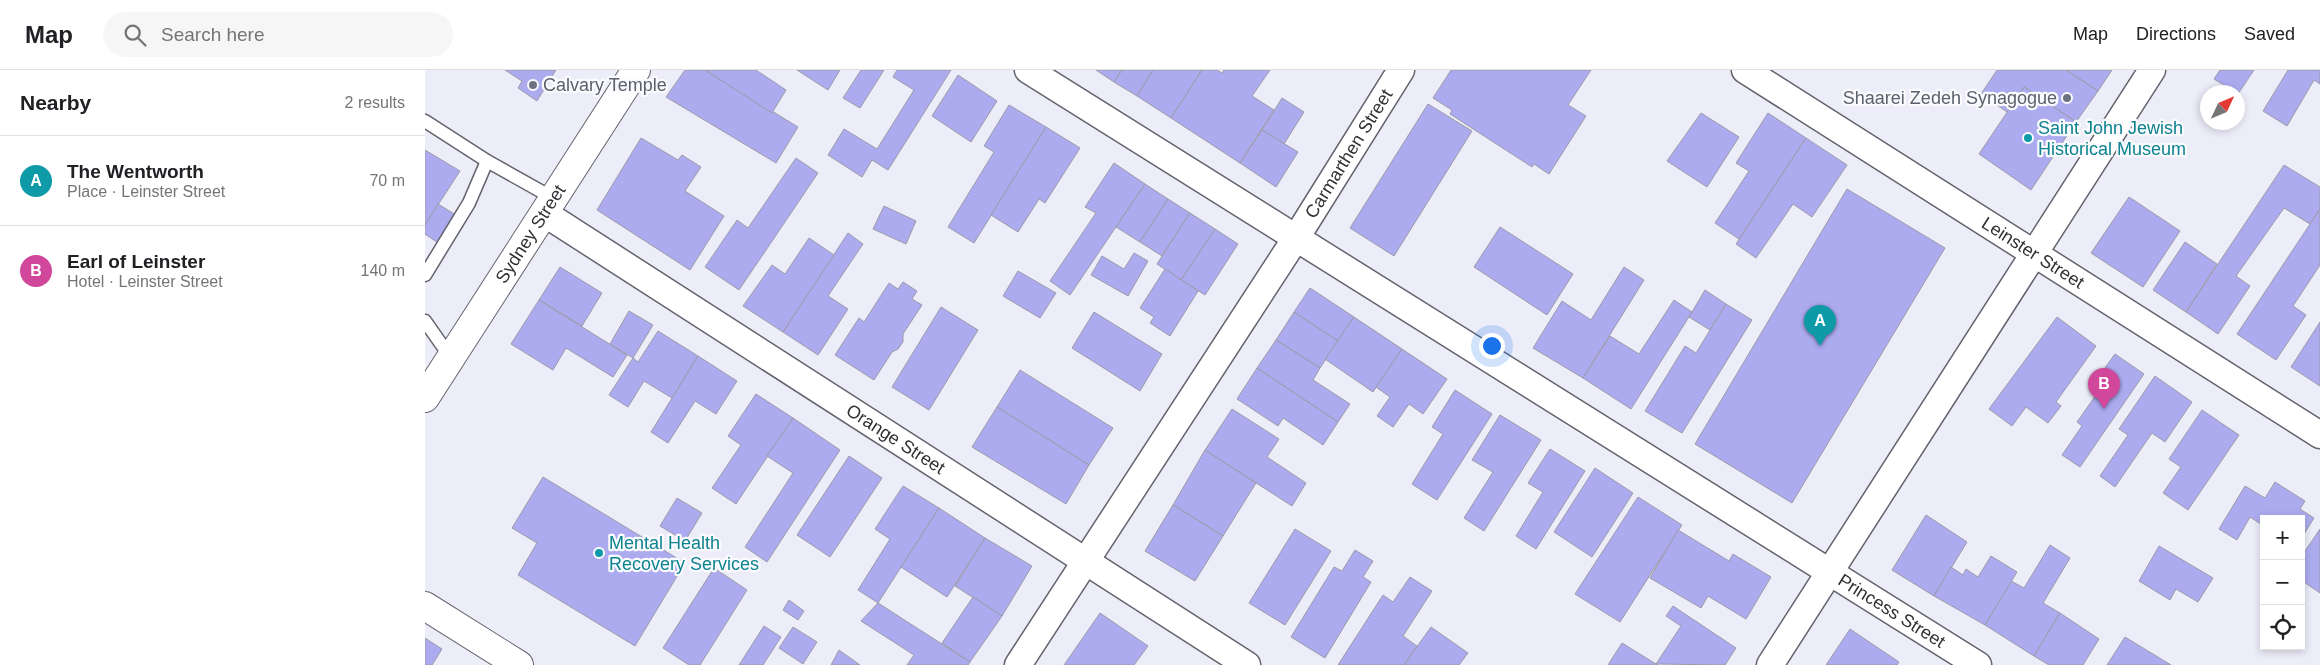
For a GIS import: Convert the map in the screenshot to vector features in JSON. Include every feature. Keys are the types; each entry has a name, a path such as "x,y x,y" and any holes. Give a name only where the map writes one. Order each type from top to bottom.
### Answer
{"street":[{"name":"Sydney Street","path":"425,398 636,70"},
{"name":"Princess Street","path":"1028,70 1979,665"},
{"name":"Carmarthen Street","path":"1018,665 1296,238 1401,70"},
{"name":"Leinster Street","path":"1745,70 2320,435"},
{"path":"1770,665 2152,70"},
{"name":"Orange Street","path":"548,206 1085,561 1247,665"},
{"path":"425,606 519,665"}],"lane":[{"path":"425,121 487,161 548,206"},
{"path":"425,275 469,203 487,161"},
{"path":"425,321 451,358"}],"building":[{"name":"Calvary Temple","path":"505,70 556,70 537,101 518,88 522,81"},
{"path":"685,70 705,70 798,127 776,163 666,97"},
{"path":"705,70 756,70 786,90 772,113"},
{"path":"797,70 840,70 828,90"},
{"path":"861,70 884,70 860,108 843,98"},
{"path":"897,70 951,70 888,170 872,160 862,177 828,155 844,129 877,149 914,90 893,77"},
{"path":"1096,70 1122,70 1114,82"},
{"path":"1122,70 1153,70 1137,96 1114,82"},
{"path":"1153,70 1202,70 1171,118 1137,96"},
{"path":"1202,70 1217,70 1222,73 1224,70 1270,70 1252,96 1274,110 1240,163 1171,118"},
{"path":"1451,70 1591,70 1568,105 1586,116 1549,174 1534,164 1532,167 1450,114 1452,110 1433,98"},
{"name":"Shaarei Zedeh Synagogue","path":"1997,70 2066,70 2098,91 2076,122 2024,87 2007,112 1981,94"},
{"path":"2066,70 2112,70 2098,91"},
{"path":"2220,70 2254,70 2244,85 2224,85 2214,79"},
{"path":"2288,70 2320,70 2320,84 2314,80 2287,126 2263,111"},
{"path":"958,75 997,101 971,142 932,116"},
{"name":"Saint John Jewish Historical Museum","path":"2024,87 2076,122 2031,190 1979,154"},
{"path":"1282,98 1304,112 1284,144 1262,130"},
{"path":"1428,104 1472,131 1394,256 1350,228"},
{"path":"1009,105 1046,127 974,243 948,227 994,152 984,146"},
{"path":"1701,113 1739,137 1707,187 1667,161"},
{"path":"1768,113 1806,138 1739,239 1715,223 1749,171 1736,163"},
{"path":"1046,127 1080,148 1045,203 1039,199 1018,232 991,215"},
{"path":"1262,130 1298,152 1276,187 1240,163"},
{"path":"641,138 678,160 682,155 701,167 685,191 724,216 690,270 597,210"},
{"path":"1806,138 1847,165 1812,217 1793,204 1756,258 1736,244"},
{"path":"425,150 460,171 425,225"},
{"path":"796,158 818,173 739,290 705,267 737,220 748,228"},
{"path":"1114,163 1145,184 1070,295 1050,281 1096,213 1085,207"},
{"path":"2284,165 2320,187 2320,209 2310,224 2284,208 2236,276 2250,286 2218,334 2186,312"},
{"path":"1145,184 1168,199 1140,242 1116,227"},
{"path":"1847,189 1945,248 1792,503 1695,444"},
{"path":"2129,197 2180,231 2143,287 2091,253"},
{"path":"1168,199 1190,213 1162,256 1140,242"},
{"path":"438,204 456,215 438,243 425,234 425,225"},
{"path":"884,206 916,221 906,244 873,229"},
{"path":"2320,209 2320,265 2293,306 2306,315 2276,360 2237,334"},
{"path":"1190,213 1215,229 1181,280 1157,264"},
{"path":"1500,227 1573,274 1547,315 1474,267"},
{"path":"1215,229 1238,244 1205,295 1181,280"},
{"path":"848,233 863,244 828,296 848,309 818,355 783,332"},
{"path":"809,238 834,255 783,332 743,306 772,265 785,274"},
{"path":"2185,242 2217,264 2186,312 2153,290"},
{"path":"1134,253 1148,261 1128,296 1091,275 1102,256 1124,269"},
{"path":"560,267 602,293 582,326 539,300"},
{"path":"1624,267 1644,280 1583,378 1533,348 1562,301 1591,320"},
{"path":"1165,269 1198,291 1170,336 1150,323 1154,317 1140,308"},
{"path":"1018,271 1056,293 1040,318 1003,296"},
{"path":"903,282 917,291 912,299 922,305 903,334 903,342 898,349 892,352 874,380 835,355 859,318 864,322 889,283 898,289"},
{"path":"1310,288 1354,317 1338,341 1294,312"},
{"path":"1705,290 1726,304 1710,330 1689,317"},
{"path":"539,300 627,355 613,377 566,348 553,370 511,344"},
{"path":"1674,300 1692,312 1631,409 1583,378 1610,336 1639,354"},
{"path":"1726,304 1752,320 1682,433 1645,411 1685,346 1696,353"},
{"path":"941,307 978,330 929,410 892,387"},
{"path":"629,311 653,325 633,358 610,344"},
{"path":"1094,312 1162,354 1140,391 1072,348"},
{"path":"1294,312 1338,341 1320,368 1276,340"},
{"path":"1354,317 1402,349 1373,392 1325,359"},
{"path":"2057,317 2096,346 2056,402 2061,406 2048,423 2026,407 2012,426 1989,409"},
{"path":"2320,322 2320,386 2291,367"},
{"path":"658,331 698,356 672,398 644,381 628,407 609,395 633,358 638,362"},
{"path":"1276,340 1320,368 1313,380 1350,404 1338,422 1257,368"},
{"path":"1402,349 1447,379 1423,414 1409,404 1393,427 1377,416 1390,397 1376,387"},
{"path":"2115,354 2144,374 2080,467 2062,455 2082,426 2077,422 2096,395 2089,390"},
{"path":"698,356 737,381 716,414 695,401 668,443 651,432"},
{"path":"1257,368 1338,422 1323,445 1283,418 1278,426 1237,399"},
{"path":"1020,370 1113,428 1089,465 997,407"},
{"path":"2155,376 2192,402 2165,442 2152,433 2115,487 2100,476 2128,435 2119,429"},
{"path":"1455,390 1492,414 1437,500 1412,484 1443,434 1432,427"},
{"path":"756,394 793,418 736,504 712,488 741,445 728,436"},
{"path":"997,407 1089,465 1066,504 972,447"},
{"path":"1232,409 1279,439 1267,457 1306,483 1292,506 1205,450"},
{"path":"2202,410 2239,435 2188,510 2163,493 2181,467 2169,459"},
{"path":"1500,415 1541,440 1484,531 1464,518 1493,472 1472,460"},
{"path":"793,418 840,450 767,562 745,547 793,473 767,456"},
{"path":"1550,449 1585,471 1536,549 1516,536 1543,492 1528,483"},
{"path":"1205,450 1256,483 1223,536 1173,505"},
{"path":"849,456 882,478 830,557 797,535"},
{"path":"1595,468 1633,493 1592,557 1554,532"},
{"name":"Mental Health Recovery Services","path":"543,477 685,563 635,646 518,575 537,543 512,528"},
{"path":"2275,482 2305,501 2300,509 2314,518 2305,533 2305,515 2260,515 2260,523 2250,517 2237,540 2219,529 2245,486 2265,498"},
{"path":"903,486 939,508 878,603 858,590 890,539 875,529"},
{"path":"1638,497 1682,525 1620,622 1575,594"},
{"path":"677,498 702,513 685,541 660,526"},
{"path":"1173,505 1223,536 1195,581 1145,551"},
{"path":"939,508 985,538 947,597 901,567"},
{"path":"1926,515 1967,542 1934,596 1892,570"},
{"path":"1295,529 1331,551 1285,625 1249,603"},
{"path":"2320,529 2320,593 2305,583 2305,551"},
{"path":"1678,530 1729,561 1733,554 1771,577 1746,619 1708,596 1701,608 1650,578"},
{"path":"985,538 1032,566 1002,616 955,586"},
{"path":"2050,545 2070,558 2043,603 2060,613 2034,656 1985,625 2011,581 2024,588"},
{"path":"2159,546 2213,578 2198,602 2176,589 2170,600 2139,581"},
{"path":"1355,550 1373,561 1363,577 1371,582 1325,658 1291,637 1334,567 1342,571"},
{"path":"1991,556 2017,572 1985,625 1934,596 1951,567 1963,575 1966,569 1978,577"},
{"path":"714,568 747,590 700,665 689,665 663,648"},
{"path":"1410,577 1432,591 1403,636 1417,646 1404,665 1338,665 1383,595 1393,602"},
{"path":"973,597 1002,616 970,662 942,643"},
{"path":"789,600 804,611 798,620 783,610"},
{"path":"878,603 970,662 968,665 907,665 914,655 861,621"},
{"path":"1673,606 1736,648 1725,665 1656,664 1681,626 1666,616"},
{"path":"1100,613 1148,646 1134,665 1064,665"},
{"path":"2060,613 2099,639 2083,665 2049,665 2034,656"},
{"path":"764,626 781,637 763,665 739,665"},
{"path":"793,627 817,642 803,664 779,648"},
{"path":"1431,627 1468,653 1459,665 1404,665"},
{"path":"1850,629 1899,662 1897,665 1826,665"},
{"path":"2125,637 2171,665 2107,665"},
{"path":"425,638 442,649 432,665 425,665"},
{"path":"1622,643 1656,664 1658,665 1608,665"},
{"path":"839,650 860,665 831,665"}],"place":[{"name":"Calvary Temple","path":"533,85"},
{"name":"Shaarei Zedeh Synagogue","path":"2067,98"},
{"name":"Saint John Jewish Historical Museum","path":"2028,138"},
{"name":"The Wentworth","path":"1820,346"},
{"name":"Earl of Leinster","path":"2104,409"},
{"name":"Mental Health Recovery Services","path":"599,553"}]}
